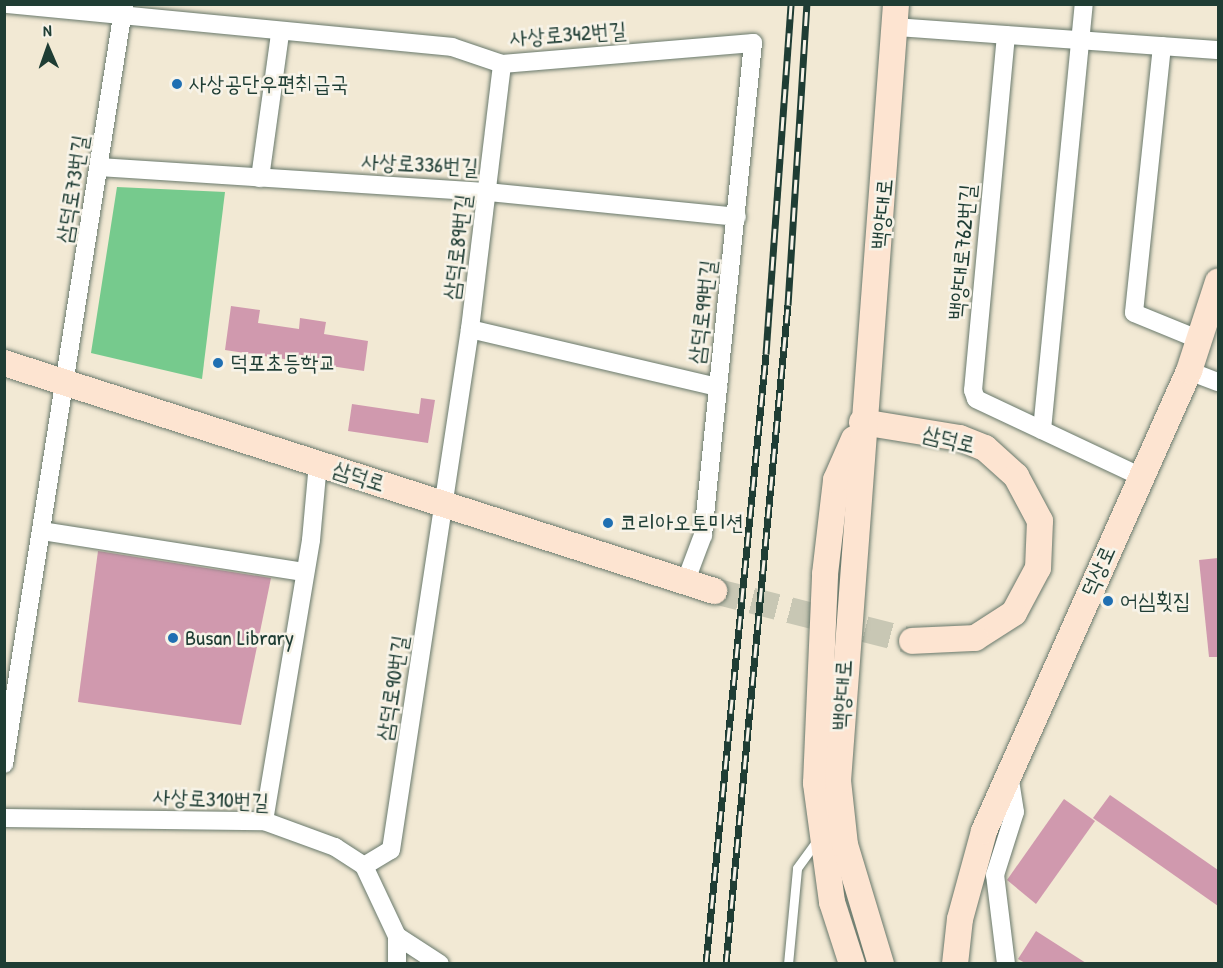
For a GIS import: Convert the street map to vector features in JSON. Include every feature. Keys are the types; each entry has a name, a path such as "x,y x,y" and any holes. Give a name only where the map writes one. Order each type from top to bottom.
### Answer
{"main road":[{"name":"백양대로","path":"881,963 847,856 838,781 862,422 896,16"},
{"name":"덕상로","path":"955,963 973,863 1009,772 1189,371 1218,282"},
{"name":"삼덕로","path":"4,363 714,591"},
{"name":"백양대로","path":"852,963 820,837 816,783 825,574 836,480 862,422"},
{"name":"삼덕로","path":"862,422 960,438 985,448 1016,476 1040,521 1038,568 1014,613 975,638 912,641"}],"street":[{"name":"사상로342번길","path":"6,4 123,11 280,34 452,47 502,64 753,43"},
{"path":"1042,430 1083,40 1084,4"},
{"name":"삼덕로73번길","path":"4,764 123,11"},
{"path":"896,16 1006,35 1218,50"},
{"path":"260,178 280,34"},
{"name":"백양대로762번길","path":"1006,35 973,390 976,399 1140,476"},
{"name":"삼덕로99번길","path":"685,583 703,535 753,43"},
{"path":"1162,46 1134,314 1200,340"},
{"name":"삼덕로89번길","path":"444,503 488,192 502,64"},
{"name":"사상로336번길","path":"100,167 488,192 737,218"},
{"name":"삼덕로89번길","path":"470,328 718,387"},
{"path":"1189,371 1218,382"},
{"path":"264,821 318,463"},
{"name":"삼덕로90번길","path":"364,866 391,850 444,503"},
{"path":"42,531 303,572"},
{"path":"1006,963 995,875 1015,813 1009,772"},
{"name":"사상로310번길","path":"4,818 264,821 335,847 364,866"},
{"path":"364,866 397,936 397,963"},
{"path":"397,936 440,963"}],"lane":[{"path":"788,963 797,868 820,837"}],"green space":[{"path":"117,187 225,192 202,379 91,353"}],"building":[{"path":"231,306 260,310 258,323 299,329 300,318 326,322 324,334 368,341 364,371 225,350"},
{"path":"421,398 435,400 428,443 348,431 352,404 419,414"},
{"name":"Busan Library","path":"98,551 271,578 241,725 78,702"},
{"path":"1218,558 1218,657 1209,657 1199,560"},
{"path":"1110,795 1218,870 1218,906 1093,818"},
{"path":"1064,799 1095,821 1036,904 1007,880"},
{"path":"1036,931 1086,963 1025,963 1018,959"}],"tunnel":[{"path":"714,591 912,641"}],"railway":[{"path":"706,964 766,354 791,4"},
{"path":"726,964 788,305 807,4"}],"place":[{"name":"사상공단우편취급국","path":"177,84"},
{"name":"덕포초등학교","path":"218,363"},
{"name":"코리아오토미션","path":"608,523"},
{"name":"어심횟집","path":"1108,601"},
{"name":"Busan Library","path":"173,638"}]}
